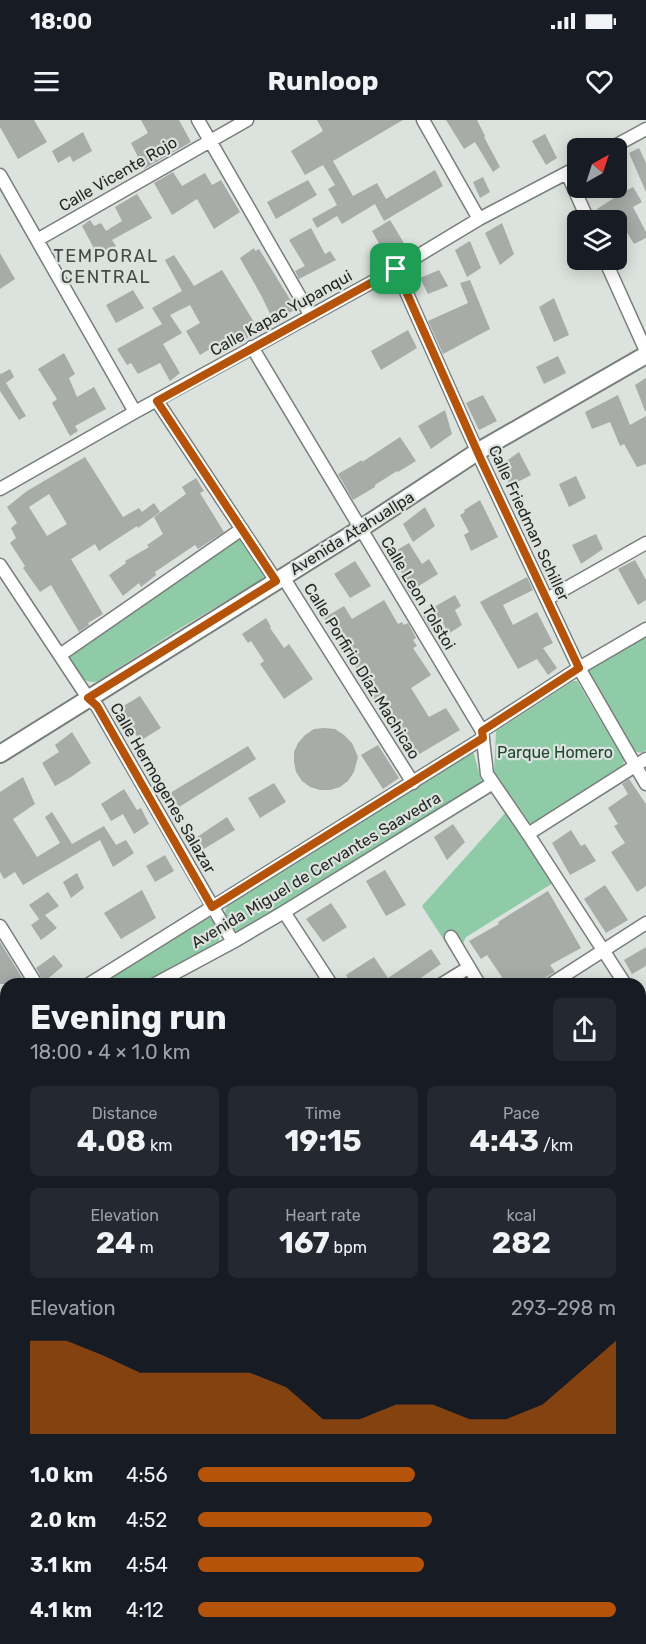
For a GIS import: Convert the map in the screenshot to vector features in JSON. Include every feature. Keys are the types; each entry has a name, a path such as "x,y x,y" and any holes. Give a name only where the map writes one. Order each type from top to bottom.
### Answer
{"main road":[{"name":"Avenida Atahuallpa","path":"0,754 360,529 477,452 646,353"}],"street":[{"path":"198,120 311,316"},
{"name":"Calle Vicente Rojo","path":"37,240 248,120"},
{"path":"423,120 479,219"},
{"path":"627,139 646,129"},
{"name":"Calle Kapac Yupanqui","path":"0,489 396,269 479,219 567,173"},
{"path":"0,175 135,412"},
{"name":"Calle Friedman Schiller","path":"396,269 477,452 579,668 646,784"},
{"path":"610,270 646,353"},
{"name":"Calle Leon Tolstoi","path":"252,347 483,735 487,774 621,978"},
{"name":"Calle Porfirio Díaz Machicao","path":"157,401 242,529 279,579 413,783"},
{"path":"60,655 242,529"},
{"path":"547,600 646,543"},
{"name":"Calle Hermogenes Salazar","path":"0,565 88,698 97,706 233,942"},
{"name":"Avenida Miguel de Cervantes Saavedra","path":"99,978 413,783 579,668 646,629"},
{"path":"528,834 646,759"},
{"name":"Avenida Miguel de Cervantes Saavedra","path":"167,978 284,912 493,783"},
{"path":"284,912 327,978"},
{"path":"560,978 646,923"},
{"path":"0,926 32,978"},
{"path":"451,937 475,978"},
{"path":"452,978 468,968"}],"green space":[{"path":"239,535 262,569 264,576 261,580 98,681 87,681 78,674 65,654"},
{"name":"Parque Homero","path":"646,636 646,750 641,753 634,751 587,673 589,669"},
{"name":"Parque Homero","path":"573,681 577,681 624,760 623,766 534,824 528,823 494,773 496,731"},
{"path":"473,751 482,783 241,932 233,930 224,914 228,904"},
{"path":"507,811 553,883 466,937 463,943 468,955 458,962 422,906"},
{"path":"206,914 216,926 219,941 156,978 111,978"}],"building":[{"path":"0,120 34,120 47,142 18,159 0,127"},
{"path":"141,120 179,120 191,142 144,169 131,143 148,133"},
{"path":"317,120 403,120 333,161 353,196 377,183 386,199 435,170 443,186 384,221 375,204 342,224 337,216 317,228 312,219 337,205 328,189 335,185 323,165 305,175 291,151 323,131"},
{"path":"446,120 477,120 500,167 493,172 475,142 464,149"},
{"path":"83,132 92,151 73,162 70,156 58,163 52,151"},
{"path":"545,134 557,158 546,165 532,141"},
{"path":"639,148 646,163 646,192 629,153"},
{"path":"173,172 182,186 205,173 212,185 221,180 240,212 214,229 197,199 172,215 154,183"},
{"path":"483,177 490,192 480,198 473,182"},
{"path":"308,180 317,195 276,219 267,202"},
{"path":"633,187 642,202 633,207 646,232 646,238 634,244 627,232 627,210 597,209 614,198 627,198 627,190"},
{"path":"137,194 152,218 112,240 116,246 98,256 82,226 90,220 94,226 101,223 106,231 122,221 115,207"},
{"path":"390,220 407,248 388,259 372,231"},
{"path":"502,223 514,254 500,265 485,233"},
{"path":"311,228 325,254 330,251 336,260 299,279 295,271 305,266 289,240"},
{"path":"470,241 481,268 467,277 455,250"},
{"path":"254,248 255,251 259,249 296,309 274,322 240,258"},
{"path":"0,253 15,279 0,289"},
{"path":"174,255 194,286 222,270 259,330 239,344 233,335 200,355 186,331 200,323 190,305 170,315 182,333 163,344 180,373 170,381 160,363 138,374 131,363 127,365 117,349 162,324 152,308 182,291 165,260"},
{"path":"439,270 448,286 428,294 420,278"},
{"path":"470,280 490,329 443,354 428,321 468,303 460,283"},
{"path":"133,290 144,308 116,323 106,305"},
{"path":"554,298 569,335 554,342 539,307"},
{"path":"408,330 417,348 381,370 371,351"},
{"path":"64,353 75,374 69,378 77,397 94,387 106,409 75,426 78,431 70,436 52,403 57,399 38,369"},
{"path":"558,356 566,373 544,384 536,367"},
{"path":"10,369 14,377 6,383 26,416 19,420 0,391 0,373"},
{"path":"646,378 646,411 645,411 635,385"},
{"path":"483,395 497,421 479,430 466,403"},
{"path":"618,395 630,425 646,416 646,464 637,467 624,444 620,446 610,422 592,429 585,412"},
{"path":"445,410 452,434 431,449 418,426"},
{"path":"400,437 416,461 353,500 338,474 362,460 362,462"},
{"path":"519,452 531,475 510,486 501,465"},
{"path":"85,457 123,517 139,508 142,512 154,503 160,512 99,551 95,544 71,559 103,614 79,632 51,585 40,592 23,568 25,566 10,543 16,538 11,528 17,523 7,507 27,491","holes":["49,494 67,524 47,536 29,507"]},
{"path":"576,476 586,498 569,507 559,484"},
{"path":"196,478 204,491 200,493 224,532 198,549 195,545 155,572 156,575 141,587 139,583 123,596 109,575 126,563 125,561 149,547 147,545 163,534 154,517 186,494 182,487"},
{"path":"480,500 498,537 471,551 464,535 469,532 460,515"},
{"path":"425,507 435,526 413,542 403,524"},
{"path":"596,534 603,549 581,564 572,545"},
{"path":"409,543 422,564 429,559 438,574 409,592 400,576 403,575 390,554"},
{"path":"635,560 646,580 646,600 638,605 618,569"},
{"path":"355,561 371,586 350,598 334,574"},
{"path":"527,577 533,590 503,605 513,625 537,612 553,643 543,648 557,668 548,675 537,659 518,669 480,602"},
{"path":"455,595 461,606 455,610 462,625 448,634 442,620 430,628 422,614"},
{"path":"384,600 398,624 408,623 416,638 413,640 417,646 413,648 431,675 411,688 429,717 446,708 460,730 411,759 400,740 403,738 384,705 379,708 344,647 324,618 344,606 352,619"},
{"path":"266,618 284,648 289,644 313,679 284,699 260,664 264,661 251,641 248,643 242,634"},
{"path":"140,696 161,728 140,741 120,708"},
{"path":"314,729 335,729 344,735 352,743 358,757 354,772 348,781 330,790 310,787 302,781 296,772 294,762 294,752 305,735"},
{"path":"72,732 91,763 55,786 42,763 59,752 55,745"},
{"path":"378,745 399,778 383,789 361,755"},
{"path":"248,746 256,759 179,807 170,793"},
{"path":"23,777 35,804 13,819 37,857 60,843 45,817 52,812 72,844 104,826 116,845 126,840 134,853 113,867 100,840 23,885 15,872 4,879 0,872 0,792"},
{"path":"629,779 646,804 646,886 637,892 611,852 625,843 614,826 618,824 608,808 628,794 622,784"},
{"path":"274,783 286,802 260,818 248,798"},
{"path":"124,789 137,810 141,808 149,824 134,834 123,814 111,821 101,804"},
{"path":"227,817 235,830 204,849 197,837"},
{"path":"453,824 465,842 447,860 434,837"},
{"path":"571,830 581,846 585,844 596,861 570,875 552,843"},
{"path":"165,855 174,871 155,882 146,866"},
{"path":"385,870 406,905 386,916 366,881"},
{"path":"77,873 84,888 71,898 63,882"},
{"path":"605,885 628,920 606,933 584,899"},
{"path":"142,890 156,918 121,939 104,913"},
{"path":"548,891 581,948 550,965 555,972 545,978 501,978 487,955 481,959 469,941 499,924 498,922"},
{"path":"48,892 59,906 39,919 29,905"},
{"path":"331,903 347,927 323,942 306,919"},
{"path":"45,915 57,928 41,940 31,925"},
{"path":"0,942 22,978 0,978"},
{"path":"646,947 646,966 632,974 624,960"},
{"path":"431,949 441,964 421,978 388,978"},
{"path":"54,955 63,966 49,978 42,978 36,968"},
{"path":"374,957 388,978 348,978 346,975"}],"district":[{"name":"TEMPORAL CENTRAL","path":"106,266"}],"route":[{"path":"396,269 482,462 579,668 482,731 483,738 212,907 97,706 88,698 276,581 157,401 396,269"}]}
